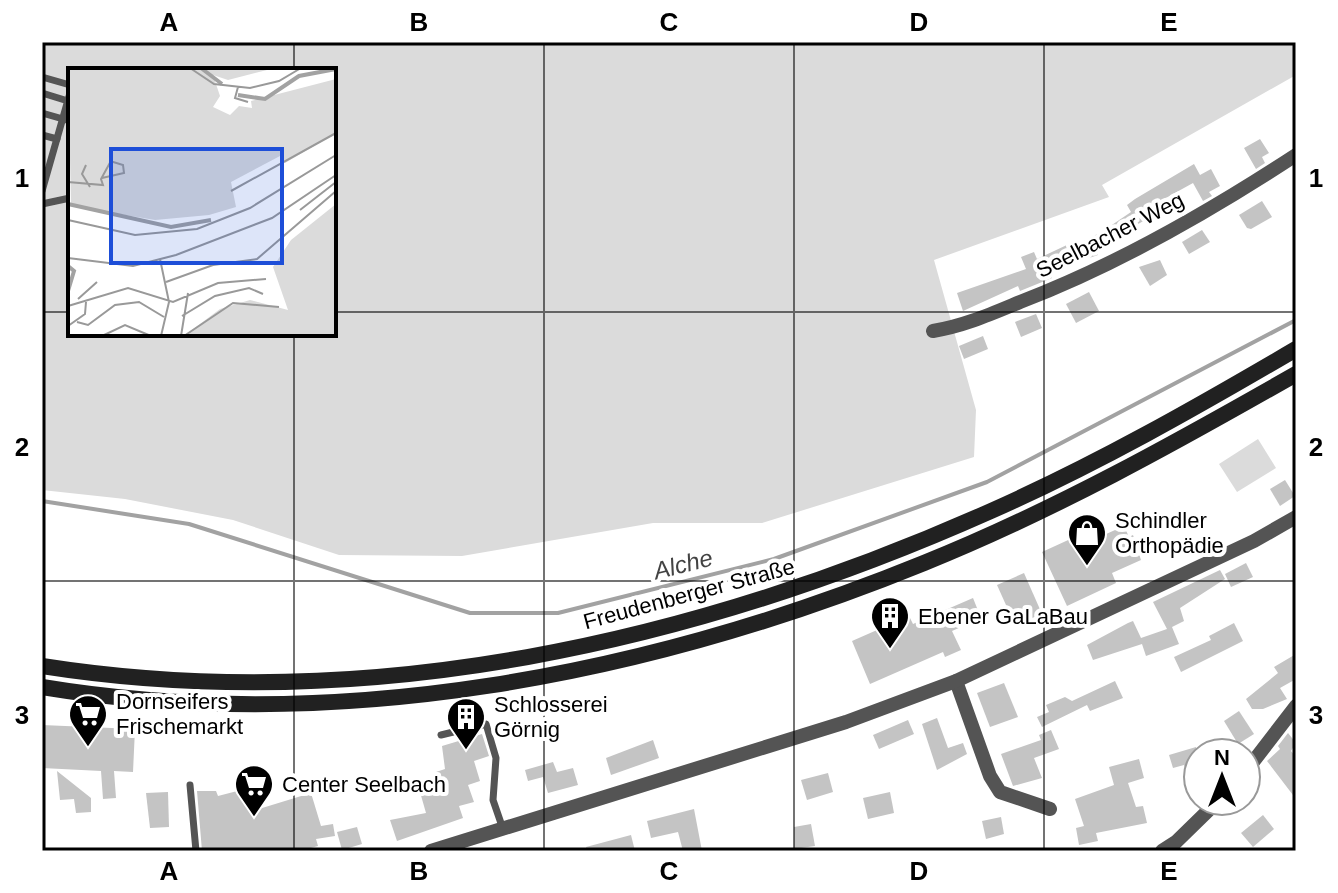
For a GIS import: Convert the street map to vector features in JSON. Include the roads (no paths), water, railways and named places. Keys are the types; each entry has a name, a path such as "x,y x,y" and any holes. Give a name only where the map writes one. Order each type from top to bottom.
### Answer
{"main road":[{"name":"Freudenberger Straße","path":"42,666 181,679 348,679 460,669 530,658 666,628 833,576 994,510 1085,466 1296,349"},
{"name":"Freudenberger Straße","path":"42,687 193,700 351,700 536,678 674,647 843,595 1005,528 1187,436 1296,374"}],"street":[{"name":"Seelbacher Weg","path":"933,331 958,327 1082,279 1233,196 1296,155"},
{"path":"431,851 846,722 956,681 1254,541 1296,517"},
{"path":"956,681 990,776 1000,792 1050,809"},
{"path":"1262,750 1296,706"},
{"path":"1162,851 1202,817"}],"lane":[{"path":"42,77 68,84"},
{"path":"42,93 68,97"},
{"path":"42,113 66,120 45,171 42,189"},
{"path":"42,135 57,139"},
{"path":"42,152 52,155"},
{"path":"42,204 68,198"},
{"path":"441,735 486,724 496,758 493,800 503,829"},
{"path":"190,785 196,851"}],"waterway":[{"name":"Alche","path":"42,501 189,524 470,613 558,613 774,559 987,482 1296,320"}],"place":[{"name":"Schindler Orthopädie","path":"1087,567"},
{"name":"Ebener GaLaBau","path":"890,650"},
{"name":"Dornseifers Frischemarkt","path":"88,748"},
{"name":"Schlosserei Görnig","path":"466,751"},
{"name":"Center Seelbach","path":"254,818"}]}
